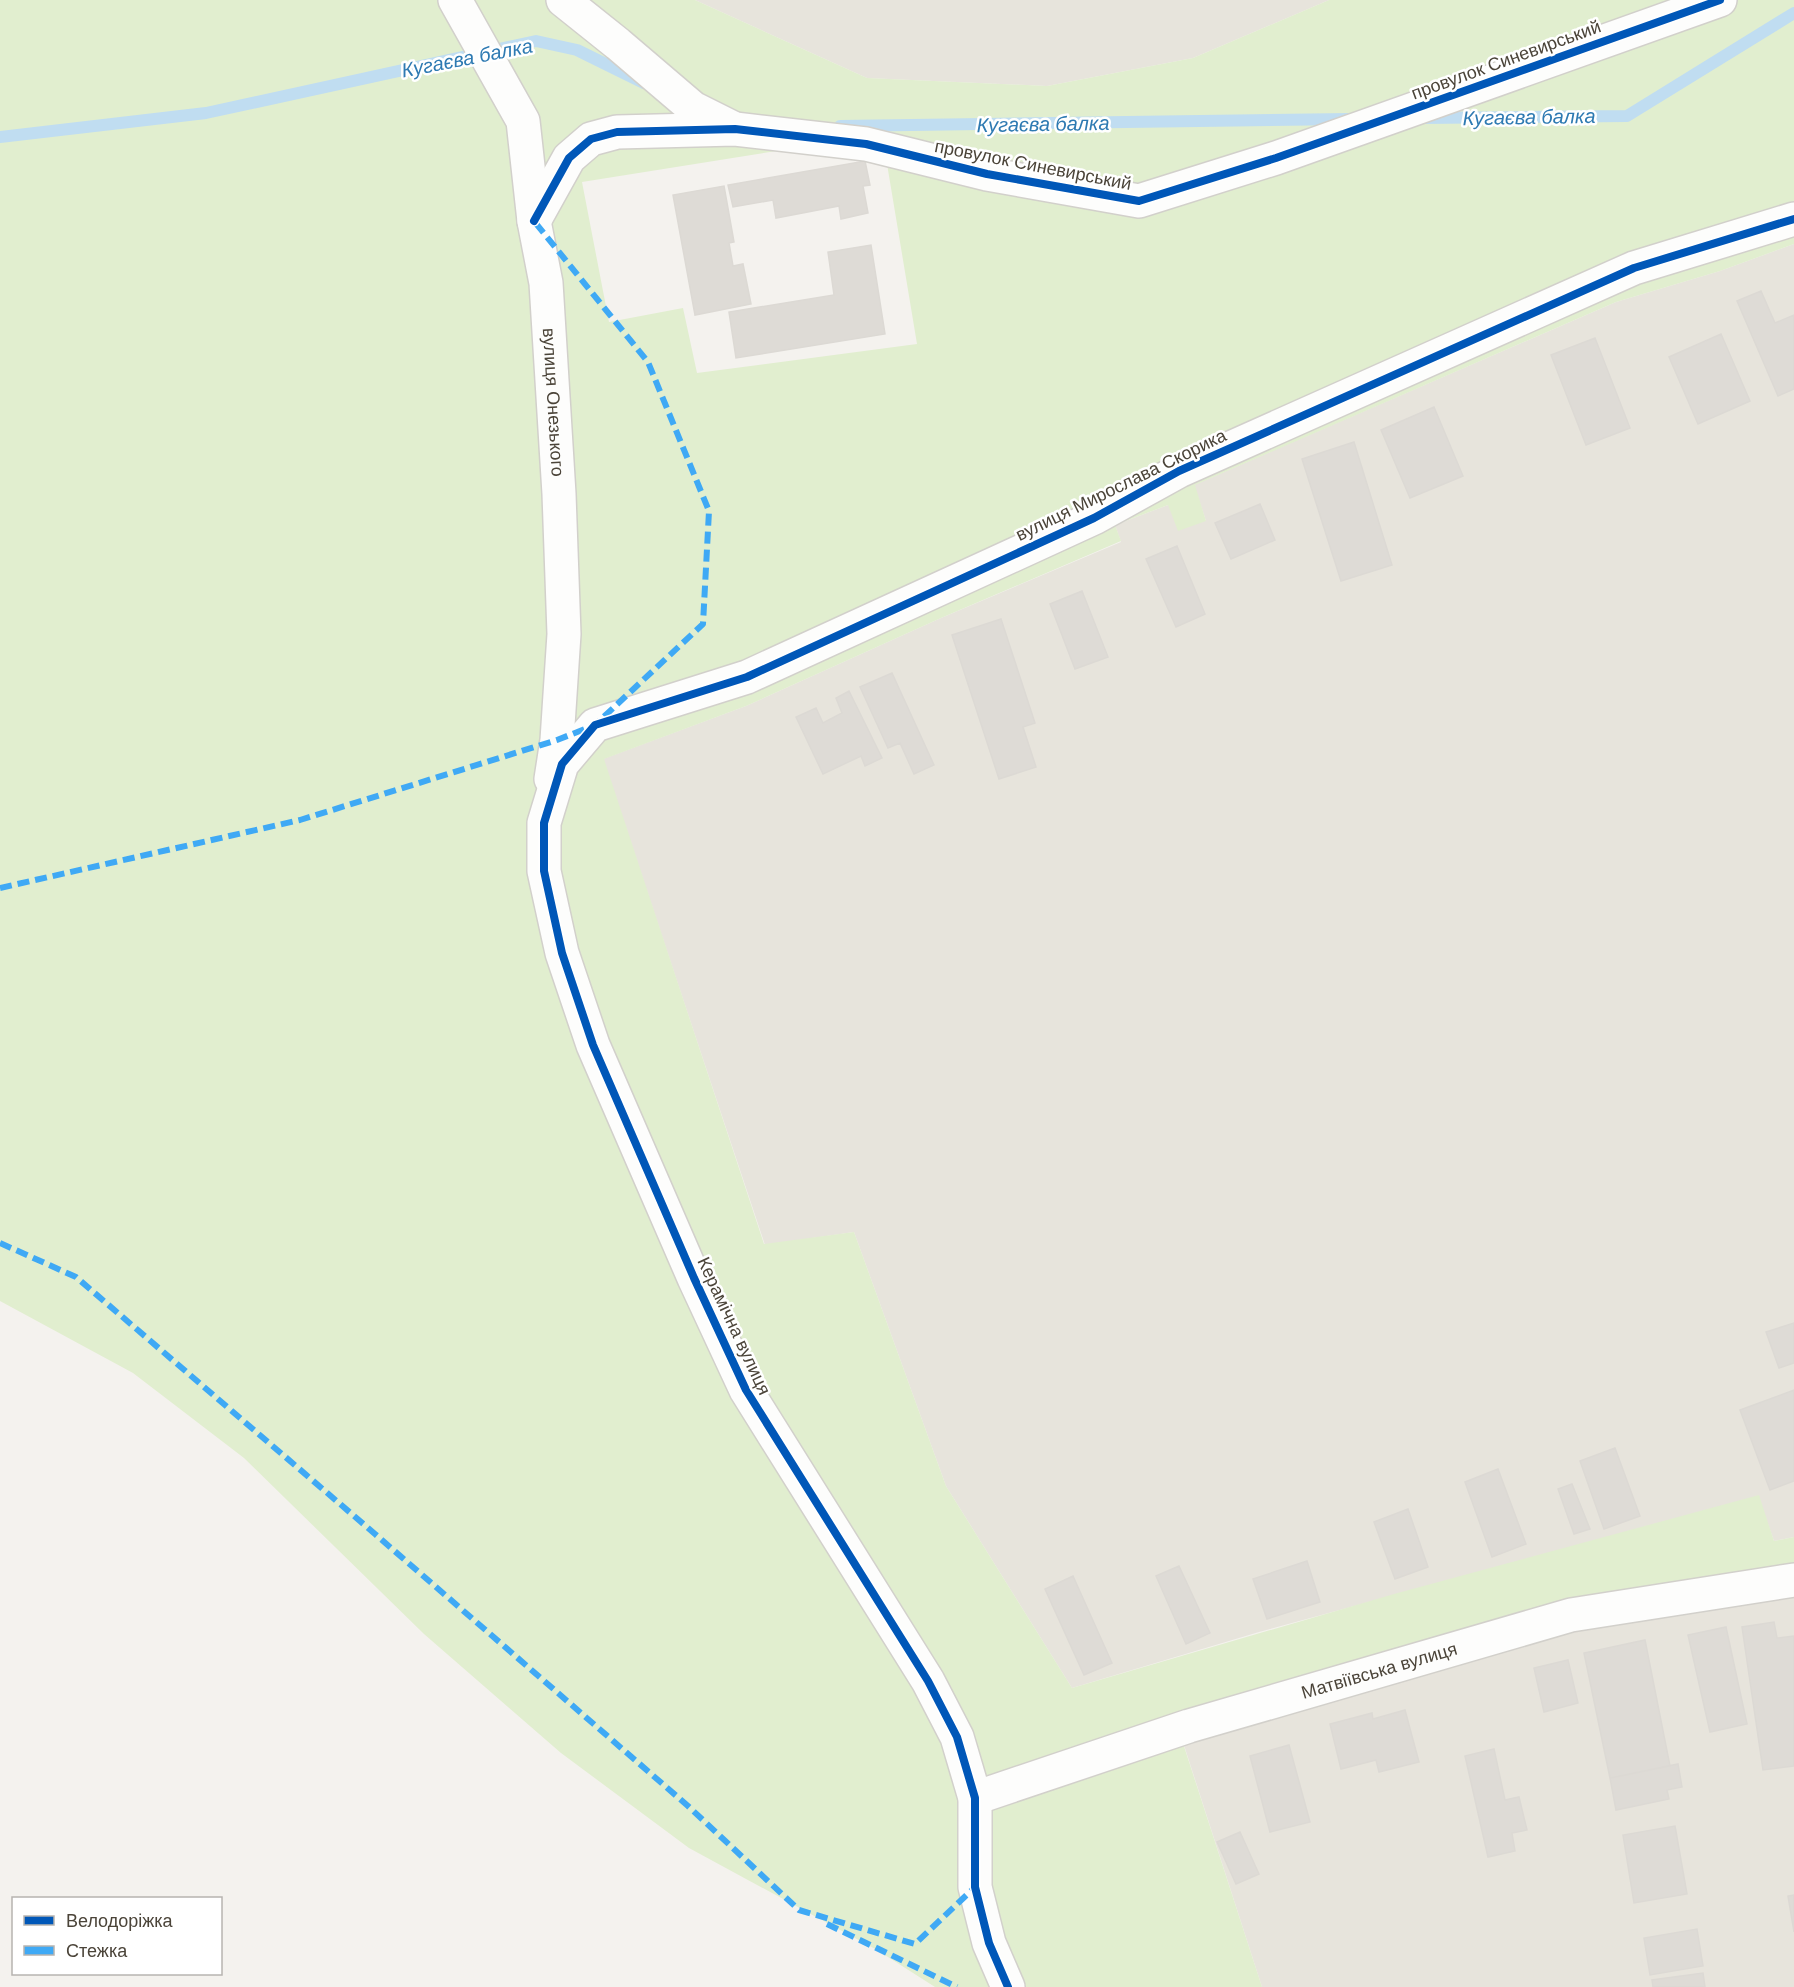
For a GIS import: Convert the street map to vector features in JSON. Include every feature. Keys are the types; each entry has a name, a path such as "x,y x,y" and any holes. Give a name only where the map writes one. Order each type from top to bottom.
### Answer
{"street":[{"name":"вулиця Онезького","path":"455,0 523,121 534,221 546,283 559,494 564,634 557,740 544,823"},
{"name":"провулок Синевирський","path":"563,0 693,108 735,129"},
{"name":"провулок Синевирський","path":"534,221 569,158 591,139 617,132 735,129 866,144 987,174 1139,201 1276,158 1720,0"},
{"name":"вулиця Мирослава Скорика","path":"596,726 747,677 1094,518 1179,471 1634,268 1794,219"},
{"name":"Керамічна вулиця","path":"596,726 562,764 544,823 544,871 562,953 593,1045 694,1278 746,1390 928,1681 957,1737 975,1798 975,1887 989,1943 1008,1987"},
{"name":"Матвіївська вулиця","path":"975,1798 1189,1726 1571,1615 1794,1580"}],"shaded area":[{"path":"695,0 1329,0 1193,58 1047,86 867,78"},
{"path":"1794,244 1794,1537 1774,1541 1758,1496 1259,1632 1072,1688 946,1486 854,1232 765,1245 603,759 746,706 941,618 1121,542 1115,525 1168,505 1206,521 1194,485 1616,302 1720,271"},
{"path":"1794,1590 1794,1987 1262,1987 1181,1736 1574,1627"}],"green space":[{"path":"0,0 695,0 867,78 1047,86 1193,58 1329,0 1794,0 1794,244 1720,271 1616,302 1195,485 1206,521 1178,531 1168,505 1115,525 1121,541 941,618 746,706 604,759 764,1244 854,1232 946,1486 1072,1688 1394,1594 1759,1495 1774,1541 1794,1537 1794,1590 1574,1627 1181,1737 1262,1987 935,1987 877,1950 689,1848 561,1753 424,1634 244,1458 133,1373 0,1301","holes":["882,134 917,344 697,373 683,308 609,322 582,182"]}],"building":[{"path":"865,161 870,185 863,186 868,213 841,219 839,206 776,218 773,200 733,207 728,185"},
{"path":"724,186 734,242 729,243 733,266 743,264 751,304 695,315 673,195"},
{"path":"871,245 885,334 736,358 729,312 834,295 828,252"},
{"path":"1761,291 1775,323 1794,315 1794,389 1778,396 1737,301"},
{"path":"1721,334 1750,401 1698,424 1669,357"},
{"path":"1595,338 1630,428 1586,445 1551,355"},
{"path":"1434,407 1463,476 1410,498 1381,430"},
{"path":"1354,442 1392,565 1341,581 1302,459"},
{"path":"1260,504 1275,540 1231,559 1215,523"},
{"path":"1177,546 1205,614 1176,627 1146,559"},
{"path":"1082,591 1108,657 1075,669 1050,604"},
{"path":"1001,619 1035,723 1023,727 1036,767 999,779 952,635"},
{"path":"892,673 934,765 914,774 900,743 888,748 860,687"},
{"path":"849,691 882,758 865,766 861,756 823,774 796,717 816,708 823,723 842,713 836,698"},
{"path":"1794,1323 1794,1363 1779,1368 1766,1332"},
{"path":"1794,1390 1794,1481 1770,1490 1740,1410"},
{"path":"1615,1448 1640,1516 1604,1529 1580,1461"},
{"path":"1498,1469 1526,1544 1492,1557 1465,1482"},
{"path":"1572,1484 1590,1529 1574,1534 1558,1489"},
{"path":"1408,1509 1428,1567 1395,1579 1374,1522"},
{"path":"1307,1561 1320,1602 1267,1619 1253,1579"},
{"path":"1179,1566 1210,1633 1186,1644 1156,1576"},
{"path":"1073,1576 1112,1663 1084,1675 1045,1589"},
{"path":"1774,1622 1777,1638 1794,1636 1794,1766 1763,1770 1742,1627"},
{"path":"1726,1627 1747,1724 1710,1732 1688,1635"},
{"path":"1645,1640 1670,1766 1610,1778 1584,1653"},
{"path":"1568,1660 1578,1703 1544,1712 1534,1668"},
{"path":"1405,1710 1419,1762 1379,1772 1376,1760 1341,1769 1330,1724 1372,1713 1373,1719"},
{"path":"1289,1745 1310,1822 1270,1832 1250,1756"},
{"path":"1494,1749 1505,1800 1519,1797 1527,1830 1512,1833 1515,1851 1488,1857 1465,1756"},
{"path":"1678,1764 1682,1787 1667,1790 1669,1799 1616,1810 1610,1778"},
{"path":"1675,1826 1687,1894 1634,1903 1623,1835"},
{"path":"1240,1832 1259,1874 1236,1884 1217,1842"},
{"path":"1794,1895 1794,1932 1788,1896"},
{"path":"1697,1929 1703,1966 1650,1975 1644,1938"},
{"path":"1703,1973 1705,1987 1653,1987 1652,1980"}],"waterway":[{"name":"Кугаєва балка","path":"1422,118 1627,116 1794,13"},
{"name":"Кугаєва балка","path":"0,137 206,113 536,41 577,50 644,83"},
{"name":"Кугаєва балка","path":"840,126 1350,119"}],"marked path":[{"path":"0,888 300,820 557,740 595,725 703,624 709,511 648,362 534,221"},
{"path":"0,1243 76,1277 688,1806 799,1910 915,1944 975,1887"},
{"path":"827,1924 957,1987"}],"cycle path":[{"path":"534,221 569,158 591,139 617,132 735,129 866,144 987,174 1139,201 1276,158 1720,0"},
{"path":"1008,1987 989,1943 975,1887 975,1798 957,1737 928,1681 746,1390 694,1278 593,1045 562,953 544,871 544,823 562,764 595,725 747,677 1094,518 1179,471 1634,268 1794,219"}]}
